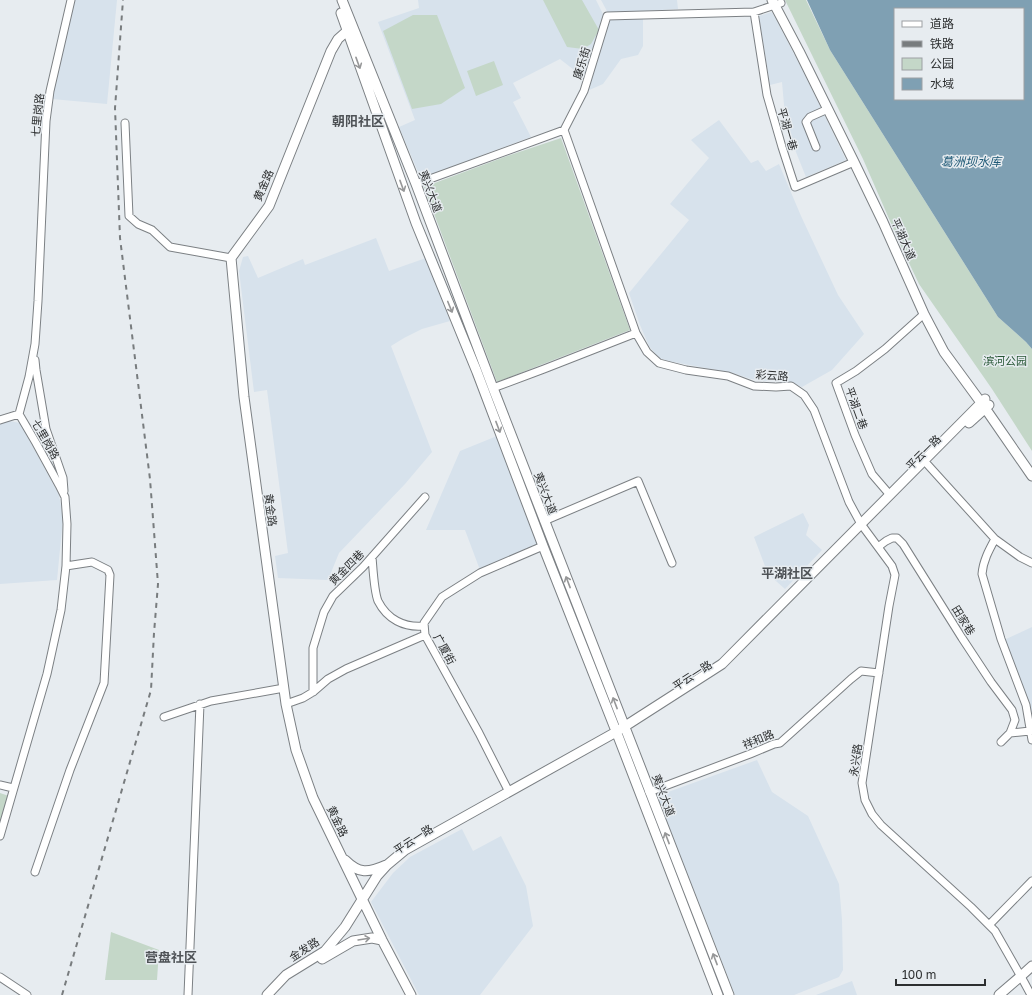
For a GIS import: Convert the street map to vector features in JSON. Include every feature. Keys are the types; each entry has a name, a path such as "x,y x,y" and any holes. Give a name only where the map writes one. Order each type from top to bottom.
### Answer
{"main road":[{"name":"夷兴大道","path":"337,0 416,222 543,546 621,732 650,792 729,995"},
{"name":"夷兴大道","path":"342,0 416,184 544,521 718,995"},
{"name":"平湖大道","path":"777,2 799,51 888,234 924,314 944,352 985,403 1032,476"},
{"name":"平湖大道","path":"777,2 858,160 928,312 948,350 1032,468"},
{"name":"黄金路","path":"347,31 338,39 331,51 269,206 231,258 244,397 286,704 296,750 313,798 382,940 411,995"},
{"name":"平云一路","path":"364,903 391,868 408,853 621,732 722,664 862,526 928,465 985,403"},
{"name":"平云一路","path":"862,526 890,494 985,403"},
{"name":"平云一路","path":"364,903 377,876 387,865 405,850 621,732"},
{"path":"341,856 351,866 358,870 368,871 387,865"},
{"name":"金发路","path":"272,995 289,978 322,959 336,947 350,930 364,903"},
{"name":"金发路","path":"267,995 286,975 325,951 364,903"},
{"path":"322,959 354,941 372,938 382,940"},
{"path":"1006,995 1023,979 1032,966"},
{"path":"998,995 1032,975"}],"street":[{"name":"七里岗路","path":"0,836 47,674 61,610 66,566 67,524 65,497 36,443 18,414 29,377 35,344 46,121 50,91 71,0"},
{"name":"康乐街","path":"564,130 584,91 607,16 754,12 777,2"},
{"name":"平湖一巷","path":"754,12 768,96 795,187 854,162"},
{"path":"816,147 806,122 810,117 828,109"},
{"path":"125,122 129,216 138,224 152,230 170,247 231,258"},
{"path":"416,184 564,130"},
{"name":"彩云路","path":"564,130 636,333 647,352 659,363 686,370 728,376 754,386 791,386 804,395 814,410 849,502 862,526"},
{"name":"平湖二巷","path":"890,494 872,474 855,435 836,383 856,371 885,349 924,314"},
{"path":"493,388 636,333"},
{"path":"35,344 36,370 46,429 63,478 65,497"},
{"path":"0,420 18,414"},
{"path":"928,465 994,539 1020,557 1032,563"},
{"path":"544,521 638,481 672,563"},
{"name":"黄金四巷","path":"313,692 313,648 324,612 332,596 363,567 426,497"},
{"name":"永兴路","path":"862,526 892,566 895,575 862,783 865,800 872,814 881,824 995,931 1031,995"},
{"name":"田家巷","path":"878,547 892,538 897,538 903,544 966,644 991,682 1012,710 1015,720 1010,733"},
{"path":"994,539 987,553 982,574 1001,639 1026,705 1032,740"},
{"name":"广厦街","path":"509,792 479,733 425,635 424,626 426,619 442,597 480,573 543,546"},
{"path":"372,557 376,594 383,608 390,617 403,624 411,627 424,626"},
{"path":"35,872 70,770 104,684 110,575 108,570 92,562 66,566"},
{"path":"286,704 303,698 313,692 328,679 346,669 425,635"},
{"name":"祥和路","path":"650,792 780,743 861,671 879,674"},
{"path":"164,716 211,701 284,688"},
{"path":"188,995 200,704"},
{"path":"1001,742 1010,733 1030,731"},
{"path":"0,785 13,788"},
{"path":"989,925 1032,881"},
{"path":"0,977 27,995"}],"shaded area":[{"path":"74,0 117,0 107,104 52,99 66,25"},
{"path":"418,0 596,0 604,16 586,74 574,70 560,59 513,83 521,98 513,102 531,137 421,179 399,127 415,120 378,22 419,8"},
{"path":"601,0 677,0 678,9 608,13"},
{"path":"772,12 803,71 846,160 806,177 786,127 782,82 770,85 759,16"},
{"path":"643,18 643,46 638,55 621,59 603,84 587,91 609,19"},
{"path":"719,120 751,163 758,160 766,171 779,164 801,216 838,295 864,334 832,370 802,387 787,381 751,379 733,373 659,358 649,346 629,293 689,220 670,204 709,158 691,140"},
{"path":"376,238 389,271 426,258 450,321 422,329 391,346 432,452 405,484 339,553 328,580 278,578 275,556 288,553 267,390 254,392 239,271 243,257 248,256 258,278 303,259 305,265"},
{"path":"9,421 20,423 59,495 63,519 57,580 0,584 0,424"},
{"path":"497,436 538,545 480,570 465,530 426,530 460,451"},
{"name":"平湖社区","path":"803,513 809,525 806,535 822,550 785,589 768,574 754,537"},
{"path":"1032,627 1032,721 1004,640"},
{"path":"757,760 772,792 808,816 839,884 842,920 843,970 839,977 794,995 735,995 657,796"},
{"path":"462,829 473,851 501,836 526,886 533,926 480,995 419,995 371,902 393,873 410,857"},
{"path":"852,981 857,995 816,995"}],"green space":[{"path":"543,0 582,0 599,30 591,44 583,49 567,47"},
{"name":"滨河公园","path":"785,0 806,0 830,50 998,317 1032,349 1032,451 992,389 919,284 863,159"},
{"path":"413,15 437,15 465,88 441,104 412,109 383,31"},
{"path":"494,61 503,85 476,96 467,71"},
{"path":"561,138 630,330 497,382 424,187 507,156"},
{"path":"0,793 9,796 0,822"},
{"path":"111,932 159,950 157,980 105,980"}],"water":[{"name":"葛洲坝水库","path":"807,0 1032,0 1032,349 998,317 830,50"}],"railway":[{"path":"62,995 151,690 158,584 150,479 120,238 115,108 123,0"}],"district":[{"name":"朝阳社区","path":"358,121"},
{"name":"平湖社区","path":"787,573"},
{"name":"营盘社区","path":"171,957"}]}
